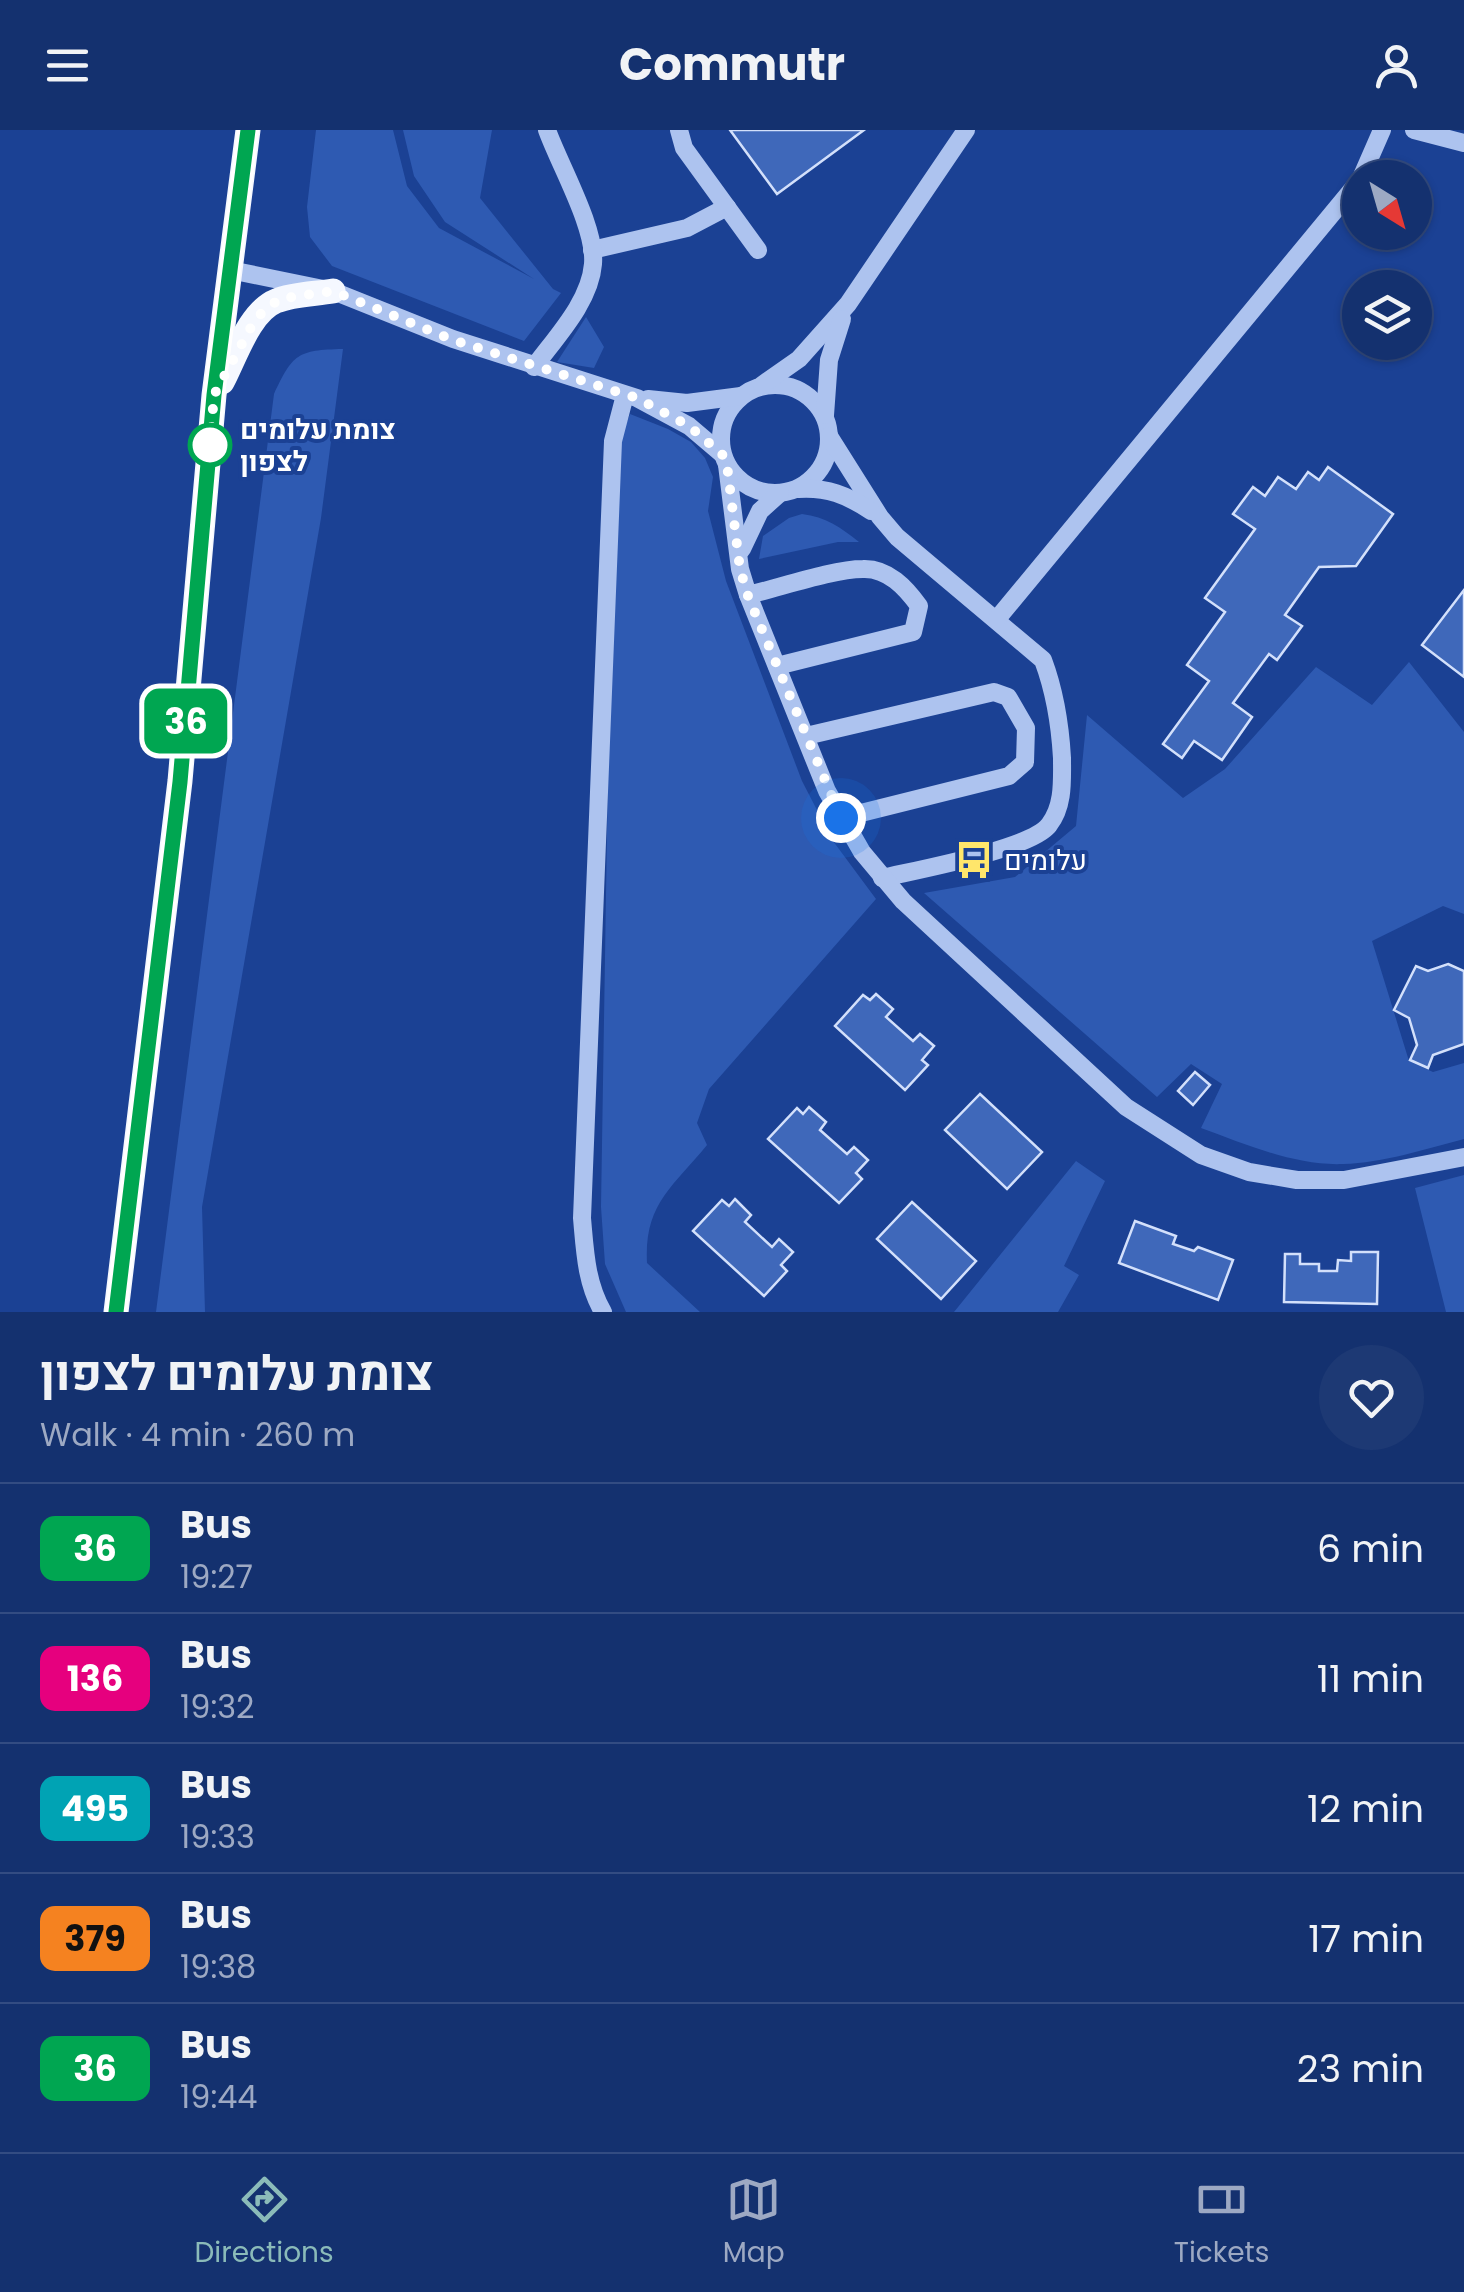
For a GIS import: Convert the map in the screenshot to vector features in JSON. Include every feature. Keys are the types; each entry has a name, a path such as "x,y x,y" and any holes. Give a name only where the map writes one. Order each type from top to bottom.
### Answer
{"main road":[{"path":"116,1312 180,782 214,395 248,130"},
{"path":"214,395 256,318 268,305 279,299 333,291"}],"street":[{"path":"534,366 586,289 593,264 592,250 547,130"},
{"path":"679,130 684,148 758,250"},
{"path":"966,130 848,304 798,359 749,392 723,422 724,459 740,569 748,596 841,818 882,878 1126,1106 1202,1155 1249,1172 1297,1180 1344,1180 1464,1157"},
{"path":"1369,160 1382,130"},
{"path":"1414,130 1464,143"},
{"path":"996,619 1342,202"},
{"path":"592,250 686,228 727,207"},
{"path":"230,270 333,291 453,340 631,397 689,426 749,487 838,492 880,517"},
{"path":"740,554 754,522 787,491 820,468 827,427 829,360 848,304"},
{"path":"631,397 687,403 774,384 805,393 896,537 1043,660 1054,690 1061,750 1059,805 1049,826 1020,843 882,878"},
{"path":"604,1312 588,1275 582,1218 613,440 631,397"},
{"path":"748,596 863,568 891,577 907,589 918,606 913,632 777,666"},
{"path":"806,736 994,692 1008,696 1026,728 1025,762 1009,776 841,818"}],"shaded area":[{"path":"316,130 393,130 407,186 439,228 534,279 445,222 414,176 403,130 492,130 480,198 553,289 561,293 524,341 332,266 310,237 307,207"},
{"path":"586,317 604,347 594,368 557,362"},
{"path":"343,349 321,518 202,1207 205,1312 156,1312 274,394 298,357"},
{"path":"630,414 691,442 705,458 713,477 708,511 726,581 802,781 833,841 876,899 709,1089 697,1123 707,1145 655,1211 647,1243 647,1263 700,1312 626,1312 605,1264 601,1207 613,457"},
{"path":"802,514 832,524 859,542 838,542 759,559 763,536"},
{"path":"1409,662 1464,732 1464,914 1443,906 1372,941 1409,1061 1433,1072 1464,1063 1464,1139 1373,1161 1325,1164 1270,1153 1201,1128 1222,1084 1191,1064 1157,1097 924,893 1015,877 1076,826 1087,715 1183,798 1225,769 1316,667 1372,705"},
{"path":"1076,1161 1105,1181 1064,1266 1079,1275 1058,1312 954,1312"},
{"path":"1464,1175 1464,1312 1446,1312 1415,1188"}],"building":[{"path":"730,130 864,130 777,194"},
{"path":"1328,467 1393,514 1356,566 1319,567 1285,615 1302,626 1277,660 1269,654 1233,703 1252,717 1222,760 1194,741 1182,758 1163,744 1209,681 1187,665 1225,612 1205,598 1255,529 1233,514 1253,487 1265,496 1278,477 1296,489 1308,472 1319,480"},
{"path":"1464,590 1464,677 1422,645"},
{"path":"1448,964 1464,971 1464,1044 1433,1055 1428,1068 1410,1060 1417,1045 1409,1018 1394,1010 1416,966 1428,971"},
{"path":"876,994 893,1009 886,1017 913,1041 920,1034 934,1046 922,1060 928,1065 905,1090 835,1026 863,995 870,1000"},
{"path":"1195,1072 1210,1085 1193,1105 1178,1091"},
{"path":"980,1094 1042,1152 1007,1189 945,1130"},
{"path":"809,1107 826,1122 820,1130 847,1154 854,1147 868,1160 856,1173 862,1179 839,1203 768,1139 797,1108 803,1114"},
{"path":"735,1199 751,1215 745,1222 772,1247 779,1239 793,1252 781,1265 787,1271 764,1296 693,1231 722,1200 729,1206"},
{"path":"912,1202 976,1261 941,1299 877,1239"},
{"path":"1135,1221 1176,1236 1173,1244 1194,1251 1198,1247 1233,1260 1218,1300 1119,1263"},
{"path":"1351,1252 1378,1252 1377,1304 1284,1302 1285,1254 1300,1254 1300,1264 1319,1264 1319,1271 1337,1271 1338,1260 1351,1261"}],"bus line":[{"name":"36","path":"116,1312 180,782 214,395 248,130"}],"place":[{"name":"צומת עלומים לצפון","path":"210,445"},
{"name":"עלומים","path":"974,860"}],"route":[{"path":"210,445 214,395 256,318 279,299 333,291 453,340 637,398 689,426 722,454 727,465 740,569 748,596 841,818"}]}
